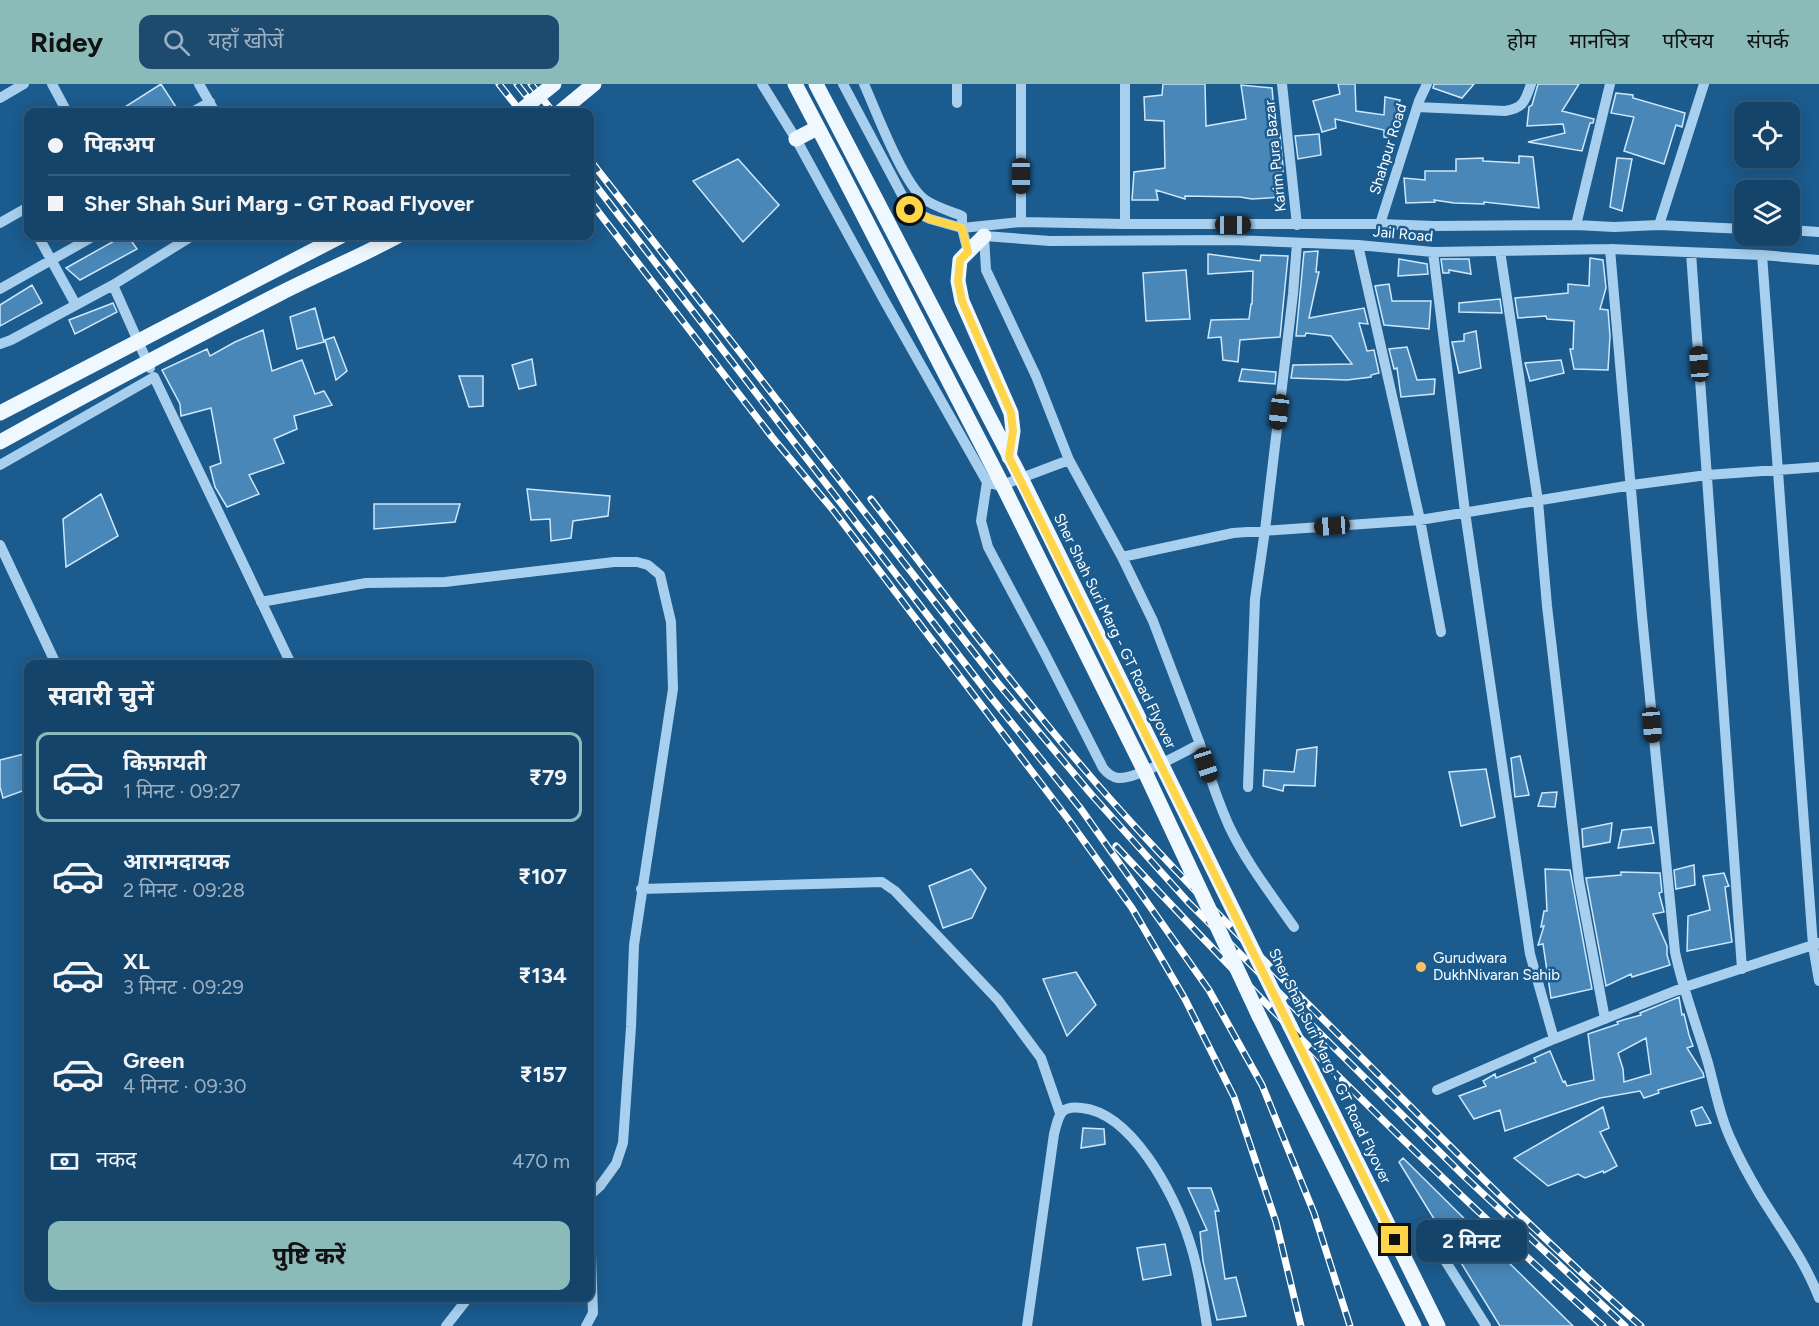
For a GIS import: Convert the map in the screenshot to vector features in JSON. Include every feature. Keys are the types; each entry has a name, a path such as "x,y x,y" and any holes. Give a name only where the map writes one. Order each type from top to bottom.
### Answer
{"main road":[{"path":"524,108 554,84"},
{"path":"565,108 594,84"},
{"path":"795,84 1011,500 1145,772 1259,1016 1414,1326"},
{"name":"Sher Shah Suri Marg - GT Road Flyover","path":"816,84 1009,457 1438,1326"},
{"path":"796,139 817,128"},
{"path":"984,236 960,260 958,281 962,301 1011,413 1013,431 1009,457"},
{"path":"0,412 333,240"},
{"path":"0,442 130,371 308,279 366,254 391,240"}],"street":[{"path":"0,98 24,84"},
{"path":"52,84 65,108"},
{"path":"199,84 212,107"},
{"path":"762,84 796,139 987,482 981,521 984,537 1102,768 1115,778 1125,778 1200,744"},
{"path":"843,84 910,210 930,219 962,228"},
{"path":"864,84 913,186 923,198 962,216 962,228 968,252"},
{"path":"957,84 957,102"},
{"path":"1021,222 1022,84"},
{"path":"1125,84 1125,224"},
{"name":"Karim Pura Bazar","path":"1282,84 1298,225"},
{"name":"Shahpur Road","path":"1380,224 1417,107 1427,84"},
{"path":"1417,107 1505,111 1516,109 1522,105 1532,84"},
{"path":"1575,225 1610,84"},
{"path":"1659,225 1704,84"},
{"path":"0,224 24,212"},
{"name":"Jail Road","path":"962,228 1021,222 1614,227 1659,225 1734,229"},
{"path":"1800,231 1819,232"},
{"path":"984,236 986,270 1036,376 1070,460 1153,621 1230,828 1255,872 1294,927"},
{"name":"Jail Road","path":"984,236 1050,241 1231,240 1358,245 1433,252 1610,249 1762,255 1819,260"},
{"path":"40,240 76,305"},
{"path":"0,289 87,240"},
{"path":"0,345 113,285 186,240"},
{"path":"1248,787 1255,599 1293,294 1297,243"},
{"path":"1358,245 1420,520 1441,632"},
{"path":"1610,249 1642,616 1672,926 1679,972 1731,1141 1760,1194 1808,1272 1819,1298"},
{"path":"1500,251 1538,501 1547,606 1579,881 1605,1019"},
{"path":"1433,252 1465,512 1530,954 1554,1039"},
{"path":"1690,253 1742,969"},
{"path":"1762,255 1819,981"},
{"path":"113,285 154,377 289,660"},
{"path":"0,465 154,377"},
{"path":"987,482 1000,486 1070,460"},
{"path":"1122,557 1233,533 1420,520 1707,475 1819,467"},
{"path":"0,545 54,660"},
{"path":"261,602 366,583 445,582 614,562 648,564 660,575 671,622 673,689 633,945 632,1027 623,1143 616,1164 594,1191"},
{"path":"641,889 882,882 896,891 998,1000 1041,1058 1060,1113 1054,1134 1027,1326"},
{"path":"1437,1090 1554,1039 1685,987 1816,944"},
{"path":"1060,1113 1067,1108 1076,1107 1099,1112 1119,1124 1145,1153 1173,1199 1189,1238 1207,1326"},
{"path":"1426,1230 1486,1326"},
{"path":"1808,1272 1819,1269"},
{"path":"446,1326 465,1302"},
{"path":"586,1326 592,1313 592,1302"}],"building":[{"path":"161,84 176,107 174,108 123,108"},
{"path":"1163,84 1205,84 1206,126 1246,119 1241,85 1272,88 1276,133 1280,134 1283,197 1252,199 1185,196 1185,199 1156,190 1158,200 1132,200 1134,172 1165,168 1164,121 1145,120 1144,97 1162,95"},
{"path":"1338,84 1355,84 1356,111 1384,115 1385,97 1400,100 1388,138 1384,137 1384,130 1335,119 1336,128 1322,132 1313,101 1340,94"},
{"path":"1434,84 1474,84 1462,98 1433,88"},
{"path":"1538,84 1579,84 1562,111 1594,119 1593,123 1590,123 1582,151 1528,142 1565,133 1563,124 1527,126 1529,107 1532,105"},
{"path":"1616,93 1633,95 1633,98 1685,113 1682,127 1676,125 1664,164 1624,151 1634,117 1611,113"},
{"path":"1319,134 1321,155 1298,159 1295,136"},
{"path":"1519,156 1533,157 1539,208 1484,202 1484,204 1454,203 1434,200 1435,202 1406,203 1404,178 1425,180 1425,171 1456,171 1456,159 1483,158 1483,161 1519,163"},
{"path":"1617,158 1632,159 1622,211 1610,207"},
{"path":"738,159 779,205 743,242 693,181"},
{"path":"116,240 131,240 137,249 80,280 66,268"},
{"path":"1318,251 1316,272 1319,272 1309,318 1364,308 1368,324 1359,323 1367,351 1374,350 1379,373 1371,377 1347,380 1291,378 1293,365 1352,364 1331,336 1306,333 1305,336 1296,336 1304,252"},
{"path":"1208,254 1260,261 1261,255 1288,256 1280,337 1240,340 1238,362 1223,360 1221,337 1208,338 1211,320 1249,319 1253,271 1208,274"},
{"path":"1590,258 1603,260 1606,288 1600,309 1608,310 1610,336 1608,370 1574,369 1570,349 1573,349 1574,321 1547,319 1546,316 1518,318 1515,298 1568,293 1568,284 1589,286"},
{"path":"1399,259 1427,264 1428,274 1398,276"},
{"path":"1441,259 1469,259 1471,274 1449,270 1449,273 1443,273"},
{"path":"1186,270 1190,319 1146,321 1143,273"},
{"path":"1389,284 1392,301 1431,301 1429,329 1384,325 1375,286"},
{"path":"32,285 42,303 0,326 0,305"},
{"path":"1500,299 1502,313 1459,312 1459,303"},
{"path":"113,303 117,312 75,334 69,320"},
{"path":"315,308 324,342 297,349 290,317"},
{"path":"263,330 272,371 302,360 315,394 324,391 332,405 294,416 297,429 274,439 284,463 249,475 259,494 227,507 215,487 210,467 221,463 211,408 181,416 180,404 162,370 207,349 210,356"},
{"path":"1476,331 1481,368 1459,373 1452,342 1464,341 1464,334"},
{"path":"334,337 347,371 336,380 325,340"},
{"path":"1407,347 1417,380 1435,379 1434,394 1401,397 1397,368 1394,369 1389,349"},
{"path":"532,359 536,385 519,389 512,365"},
{"path":"1561,360 1564,373 1530,381 1525,363"},
{"path":"1242,369 1276,372 1275,384 1239,381"},
{"path":"459,376 483,376 483,406 469,407"},
{"path":"527,489 610,496 608,516 573,521 571,538 551,541 550,519 531,520"},
{"path":"101,494 118,536 66,567 63,519"},
{"path":"374,504 460,504 455,522 374,529"},
{"path":"1317,747 1315,786 1284,785 1283,791 1263,786 1264,770 1294,772 1297,750"},
{"path":"24,754 24,790 3,798 0,787 0,760"},
{"path":"1520,756 1529,795 1515,797 1511,758"},
{"path":"1486,769 1495,817 1461,826 1449,772"},
{"path":"1557,792 1555,807 1538,806 1542,793"},
{"path":"1612,823 1610,842 1583,847 1582,829"},
{"path":"1651,827 1654,843 1618,848 1622,830"},
{"path":"1694,865 1695,885 1676,889 1674,870"},
{"path":"971,869 986,888 972,918 943,928 929,886"},
{"path":"1545,869 1570,870 1592,989 1551,998 1543,944 1538,945 1544,926 1541,927 1544,911 1547,911"},
{"path":"1621,872 1660,873 1662,892 1659,893 1664,912 1653,914 1667,946 1670,965 1632,977 1631,974 1606,986 1586,878 1621,875"},
{"path":"1724,873 1729,886 1725,887 1732,942 1687,951 1688,916 1710,910 1703,876"},
{"path":"1076,972 1096,1005 1067,1036 1043,979"},
{"path":"1679,997 1682,1015 1684,1014 1693,1046 1687,1048 1704,1077 1658,1090 1659,1093 1644,1098 1640,1091 1600,1098 1505,1131 1500,1110 1474,1119 1459,1096 1486,1086 1483,1081 1495,1074 1496,1078 1536,1062 1534,1058 1550,1051 1563,1082 1565,1081 1567,1086 1594,1080 1588,1034 1641,1015 1640,1013","holes":["1646,1038 1651,1074 1624,1082 1618,1053"]},
{"path":"1603,1107 1609,1128 1600,1132 1617,1166 1604,1173 1603,1171 1585,1178 1578,1174 1548,1186 1514,1158"},
{"path":"1702,1107 1711,1123 1696,1126 1691,1111"},
{"path":"1083,1128 1104,1129 1105,1144 1081,1148"},
{"path":"1403,1158 1573,1326 1500,1326 1399,1162"},
{"path":"1188,1188 1211,1188 1219,1211 1215,1211 1225,1279 1236,1277 1246,1316 1217,1320 1203,1261 1200,1232 1207,1230"},
{"path":"1165,1244 1171,1275 1143,1280 1137,1248"}],"railway":[{"path":"499,84 518,108"},
{"path":"517,84 536,108"},
{"path":"531,84 550,108"},
{"path":"594,165 997,682 1091,794 1189,903 1465,1177 1625,1326"},
{"path":"594,183 990,696 1081,809 1209,990 1262,1085 1314,1213 1350,1326"},
{"path":"594,206 772,437 833,510 1068,819 1132,908 1185,999 1234,1097 1276,1222 1301,1326"},
{"path":"871,499 1039,715 1159,853 1495,1191 1641,1326"},
{"path":"1116,846 1354,1092 1603,1326"}],"place":[{"name":"Gurudwara DukhNivaran Sahib","path":"1421,967"}],"route":[{"path":"910,210 930,219 962,228 968,252 960,260 958,281 962,301 1011,413 1013,431 1009,457 1395,1240"}]}
